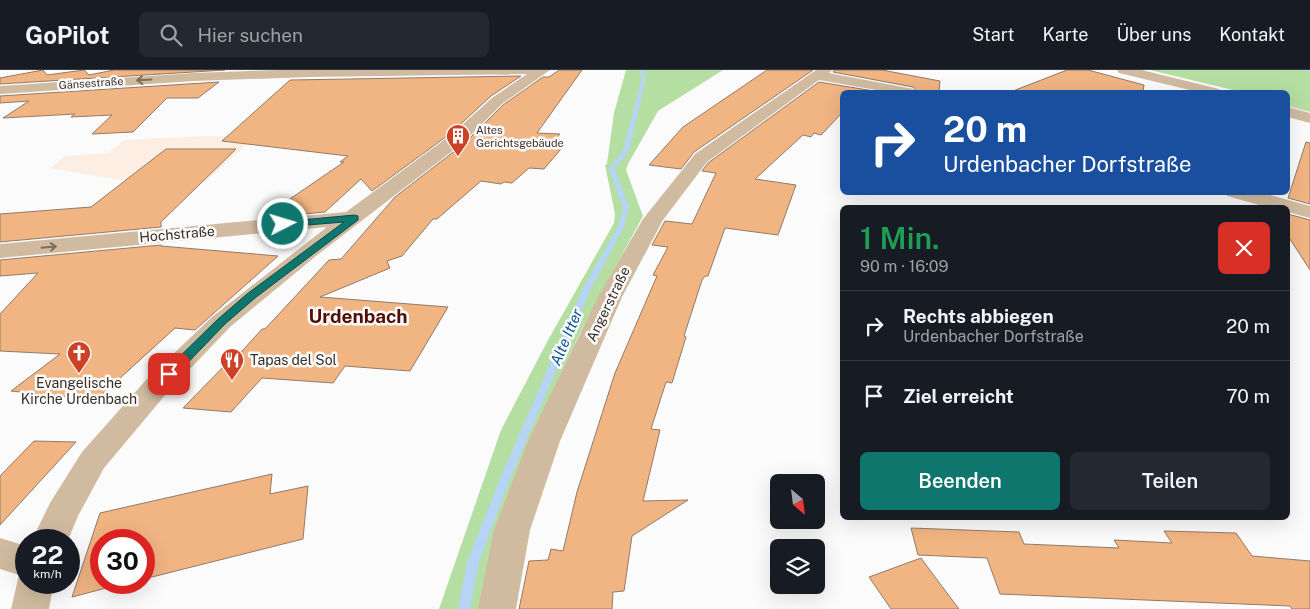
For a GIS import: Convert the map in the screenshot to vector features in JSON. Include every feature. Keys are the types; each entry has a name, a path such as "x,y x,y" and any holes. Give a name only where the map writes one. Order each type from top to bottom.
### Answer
{"street":[{"path":"55,529 62,513 93,460 156,387 221,322 251,296 458,138 496,101 543,70"},
{"name":"Gänsestraße","path":"0,90 202,77 310,73 543,70"},
{"path":"1124,70 1206,90"},
{"path":"821,73 899,90"},
{"name":"Angerstraße","path":"497,609 512,530 544,441 610,297 653,219 702,158 801,85 821,73"},
{"path":"1290,113 1310,118"},
{"path":"1245,195 1283,205"},
{"path":"1290,207 1310,212"},
{"name":"Hochstraße","path":"0,251 354,218"},
{"path":"0,553 15,558"},
{"path":"30,609 33,594"}],"shaded area":[{"path":"204,136 256,136 204,183 158,183 107,178 50,168 66,156 108,153 124,140"}],"green space":[{"path":"626,70 723,70 658,111 628,164 626,170 643,216 581,331 536,427 481,609 439,609 501,430 547,342 614,223 615,214 605,165 607,164 614,113"},
{"path":"1150,70 1310,70 1310,112 1290,107 1290,90 1233,90"}],"building":[{"path":"43,70 47,75 84,70 89,75 114,70 225,70 0,84 0,78"},
{"path":"559,70 582,70 537,133 560,134 548,148 561,149 544,169 529,168 512,183 504,182 501,184 481,181 437,219 433,219 402,256 387,261 390,268 320,297 448,307 410,371 345,366 333,383 262,378 231,412 183,408 231,359 235,359 262,329 265,329 329,260 341,259 395,197 465,143 503,105 543,77 549,77"},
{"path":"767,70 813,70 694,152 681,169 649,165 683,127"},
{"path":"834,70 882,70 940,81 939,90 915,90 913,87 833,72"},
{"path":"1067,70 1088,70 1144,85 1143,90 1016,90"},
{"path":"521,76 491,96 451,133 372,191 361,179 325,212 262,218 344,162 340,162 348,156 222,141 290,80"},
{"path":"219,82 198,98 167,98 133,132 92,134 112,115 71,117 75,114 3,118 29,101 0,103 0,96"},
{"path":"819,82 868,90 840,90 840,115 821,135 814,133 811,137 803,135 755,179 796,185 778,235 725,228 708,276 705,276 702,280 684,336 686,337 672,383 666,382 651,429 660,430 643,501 688,500 632,536 624,591 613,592 612,609 519,609 529,561 548,560 551,549 563,551 577,492 615,373 657,276 653,275 668,247 652,245 665,221 692,224 716,173 702,171 708,163"},
{"path":"1306,142 1310,143 1310,204 1288,198"},
{"path":"166,149 236,149 161,222 161,227 0,242 0,214 91,207"},
{"path":"1290,215 1310,220 1310,270 1290,239"},
{"path":"161,245 278,256 195,330 175,328 96,400 11,391 60,354 0,351 0,314 38,273 0,276 0,260"},
{"path":"34,441 76,442 0,525 0,476"},
{"path":"272,474 270,494 308,486 303,539 155,576 155,529 95,529 100,513"},
{"path":"911,528 1019,532 1024,544 1119,548 1114,540 1172,543 1164,531 1236,533 1252,556 1310,561 1310,609 1292,609 1290,606 1000,594 987,558 918,555"},
{"path":"90,543 90,592 72,597 73,594 80,594 80,573"},
{"path":"921,558 959,609 891,609 869,577"}],"waterway":[{"name":"Alte Itter","path":"464,609 473,562 505,479 587,288 621,227 626,207 612,169 626,150 644,78 641,70"},
{"path":"1306,70 1310,71"}],"place":[{"name":"Altes Gerichtsgebäude","path":"458,157"},
{"name":"Evangelische Kirche Urdenbach","path":"79,374"},
{"name":"Tapas del Sol","path":"232,381"}],"district":[{"name":"Urdenbach","path":"358,316"}],"route":[{"path":"169,374 221,322 251,296 354,218 283,224"}]}
